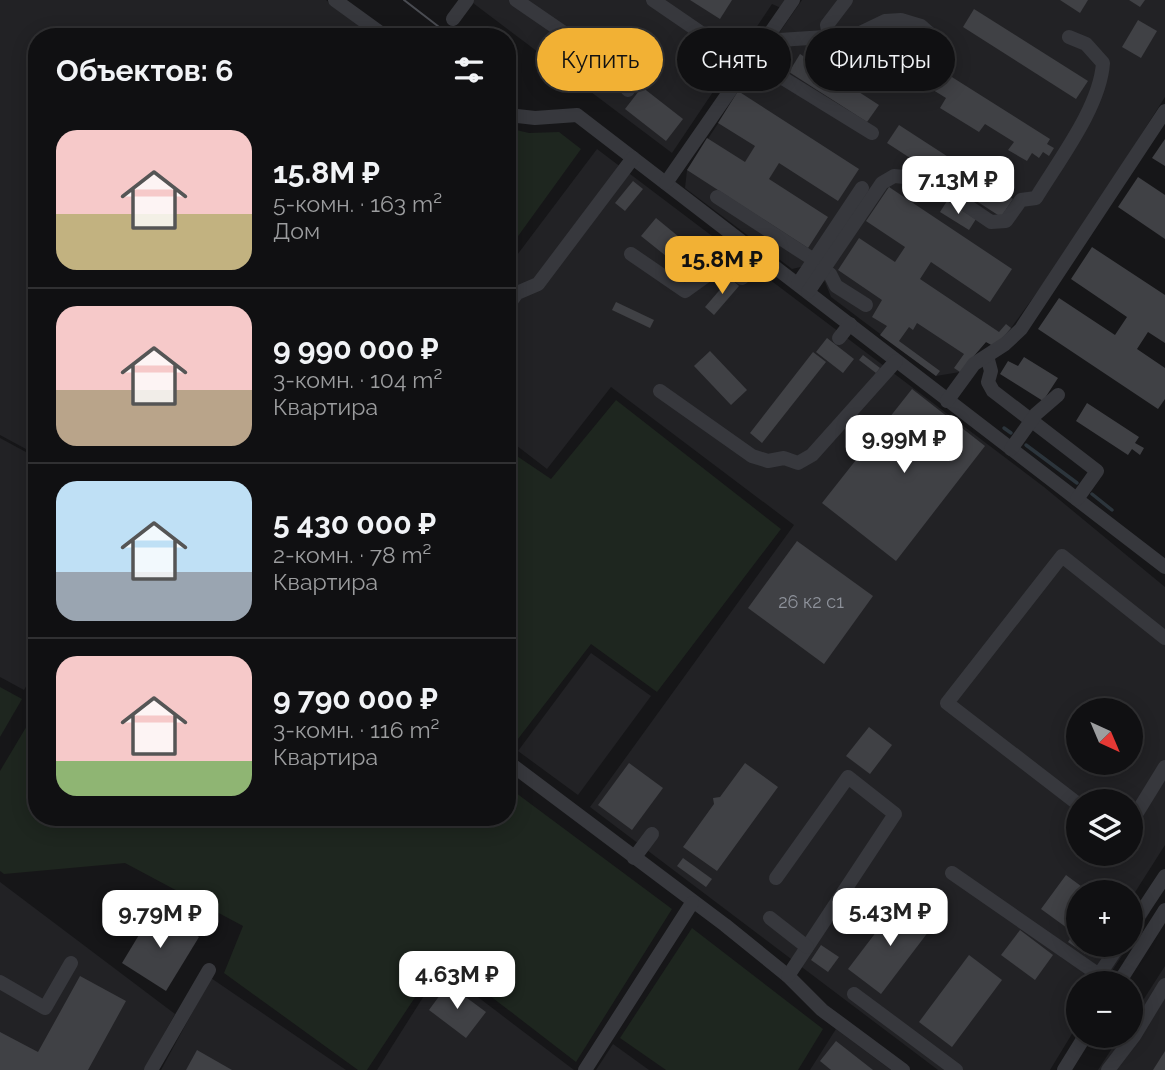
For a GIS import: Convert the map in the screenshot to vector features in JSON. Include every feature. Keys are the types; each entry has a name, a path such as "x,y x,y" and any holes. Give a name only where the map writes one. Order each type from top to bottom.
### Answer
{"street":[{"path":"335,0 374,28"},
{"path":"453,19 467,0"},
{"path":"516,0 557,28"},
{"path":"653,0 697,28"},
{"path":"773,28 793,0"},
{"path":"828,28 827,25 846,0"},
{"path":"872,28 885,22 901,20 923,28"},
{"path":"818,265 881,183 894,176 916,178 941,188 991,222 1006,221 1021,200 1036,198 1096,98 1102,79 1103,63 1086,44 1069,37"},
{"path":"791,86 872,133"},
{"path":"666,183 730,91"},
{"path":"947,401 974,365 1005,344 1021,329 1165,111"},
{"path":"516,116 535,118 577,115 1165,567"},
{"path":"516,294 538,284 633,158"},
{"path":"803,288 862,188"},
{"path":"717,197 818,265 830,274 836,286 866,305"},
{"path":"631,254 685,290 720,265 742,278 761,255"},
{"path":"839,338 849,324"},
{"path":"987,356 991,371 988,382 993,391 1097,471 1077,499"},
{"path":"660,391 752,456 768,461 784,458 798,463 812,455 896,361"},
{"path":"1011,449 1031,421 1058,395"},
{"path":"1066,795 947,703 1062,556 1165,638"},
{"path":"1143,803 1165,767"},
{"path":"516,768 692,903 725,925 788,976 822,1010 903,1070"},
{"path":"776,878 848,778 895,814 788,976"},
{"path":"634,858 652,834"},
{"path":"952,873 1066,952"},
{"path":"1143,909 1165,876"},
{"path":"585,1070 692,903"},
{"path":"1126,971 1165,910"},
{"path":"769,918 807,947"},
{"path":"1073,957 1099,975 1111,957"},
{"path":"0,982 45,1008 71,963"},
{"path":"151,1070 209,970"},
{"path":"1108,1070 1134,1036 1165,985"},
{"path":"854,994 956,1070"},
{"path":"1064,1070 1078,1048"}],"shaded area":[{"path":"0,0 326,0 362,28 28,28 28,450 0,435"},
{"path":"469,0 786,0 781,8 772,4 756,28 677,28 677,91 714,91 672,153 590,91 663,91 663,28 537,28 537,51 516,35 516,28 506,28"},
{"path":"802,0 1165,0 1165,97 1073,243 1011,328 995,347 986,342 960,372 936,376 831,297 825,282 805,266 792,269 685,188 687,170 740,91 791,91 791,28 782,28"},
{"path":"516,130 529,133 559,132 581,149 516,239"},
{"path":"597,149 1044,487 1165,587 1165,845 1143,880 1066,880 1066,957 1121,957 1112,971 1066,971 1066,1044 1050,1070 938,1070 590,807 794,525 611,387 547,469 516,445 516,256"},
{"path":"616,400 781,529 657,692 591,644 516,742 516,455 551,479"},
{"path":"0,438 28,453 28,683 24,690 0,677"},
{"path":"591,653 651,696 578,795 518,751"},
{"path":"0,687 22,699 0,737"},
{"path":"28,724 28,826 516,826 516,793 672,909 576,1062 441,958 367,1070 358,1070 224,973 243,926 125,863 4,874 0,871 0,771"},
{"path":"0,882 175,1014 144,1070 0,1070"},
{"path":"1143,906 1150,912 1143,923"},
{"path":"692,928 823,1029 798,1070 666,1070 620,1038"},
{"path":"1165,966 1165,1070 1098,1070 1112,1048 1143,1048 1143,1000"},
{"path":"441,969 574,1070 377,1070"},
{"path":"211,978 346,1070 161,1070"},
{"path":"836,1029 891,1070 810,1070"},
{"path":"613,1044 649,1070 596,1070"}],"building":[{"path":"690,0 732,0 720,19"},
{"path":"1060,0 1088,0 1080,13"},
{"path":"1129,0 1145,0 1140,7"},
{"path":"974,9 1088,81 1076,99 963,27"},
{"path":"1138,20 1157,31 1141,58 1122,47"},
{"path":"800,54 805,57 805,82 791,73"},
{"path":"955,79 1050,139 1047,144 1054,148 1049,156 1043,152 1039,158 1032,153 1027,161 1008,150 1014,142 985,124 979,132 940,108 946,98 935,91 955,91"},
{"path":"639,91 647,91 683,119 666,141 625,109"},
{"path":"738,91 859,169 838,201 779,163 769,179 828,217 808,248 687,170 707,138 745,162 755,146 718,123"},
{"path":"819,91 857,91 879,105 867,122"},
{"path":"899,125 1013,199 1001,217 887,143"},
{"path":"1165,139 1165,166 1152,158"},
{"path":"1138,177 1165,195 1165,239 1118,207"},
{"path":"633,181 643,189 625,211 615,203"},
{"path":"889,187 1012,269 990,302 931,262 920,279 999,332 1006,324 1011,328 995,347 986,342 960,372 954,368 964,354 917,323 913,330 909,327 899,341 940,371 936,376 880,335 887,326 872,317 882,300 838,270 859,238 895,262 905,247 866,221"},
{"path":"947,201 976,219 969,230 940,212"},
{"path":"656,218 696,251 681,268 641,236"},
{"path":"1092,247 1165,295 1165,343 1148,332 1137,349 1165,368 1165,399 1158,409 1038,329 1059,298 1115,335 1127,317 1071,279"},
{"path":"730,278 739,286 714,315 705,307"},
{"path":"616,302 654,320 650,328 612,310"},
{"path":"827,338 854,359 843,373 816,352"},
{"path":"710,351 747,390 731,405 694,366"},
{"path":"813,352 826,362 762,443 750,433"},
{"path":"863,355 880,368 876,373 859,360"},
{"path":"1024,357 1058,378 1043,401 1000,374 1008,361 1018,366"},
{"path":"912,389 985,446 896,561 822,503"},
{"path":"1087,403 1139,437 1135,443 1144,448 1140,455 1132,449 1128,455 1076,421"},
{"path":"797,541 873,596 824,664 748,608"},
{"path":"869,727 892,745 870,774 846,756"},
{"path":"629,763 663,788 632,830 598,805"},
{"path":"745,763 778,787 717,871 683,847 714,804 713,798 720,797"},
{"path":"683,858 712,879 706,887 677,866"},
{"path":"1066,875 1073,880 1066,880 1066,927 1041,909"},
{"path":"899,902 932,927 881,994 848,969"},
{"path":"154,910 199,937 166,991 122,963"},
{"path":"1020,930 1053,955 1035,980 1001,955"},
{"path":"821,945 839,957 828,972 811,960"},
{"path":"969,955 1002,980 952,1047 919,1022"},
{"path":"80,976 126,1001 88,1070 0,1070 0,1032 38,1052"},
{"path":"448,984 486,1012 466,1038 429,1010"},
{"path":"836,1041 873,1070 831,1070 820,1061"},
{"path":"197,1050 232,1070 186,1070"},
{"path":"1165,1051 1165,1070 1153,1070"}],"waterway":[{"path":"1004,428 1011,433"},
{"path":"1026,445 1077,483"},
{"path":"1092,494 1112,510"}],"tram line":[{"path":"404,0 440,28"}]}
